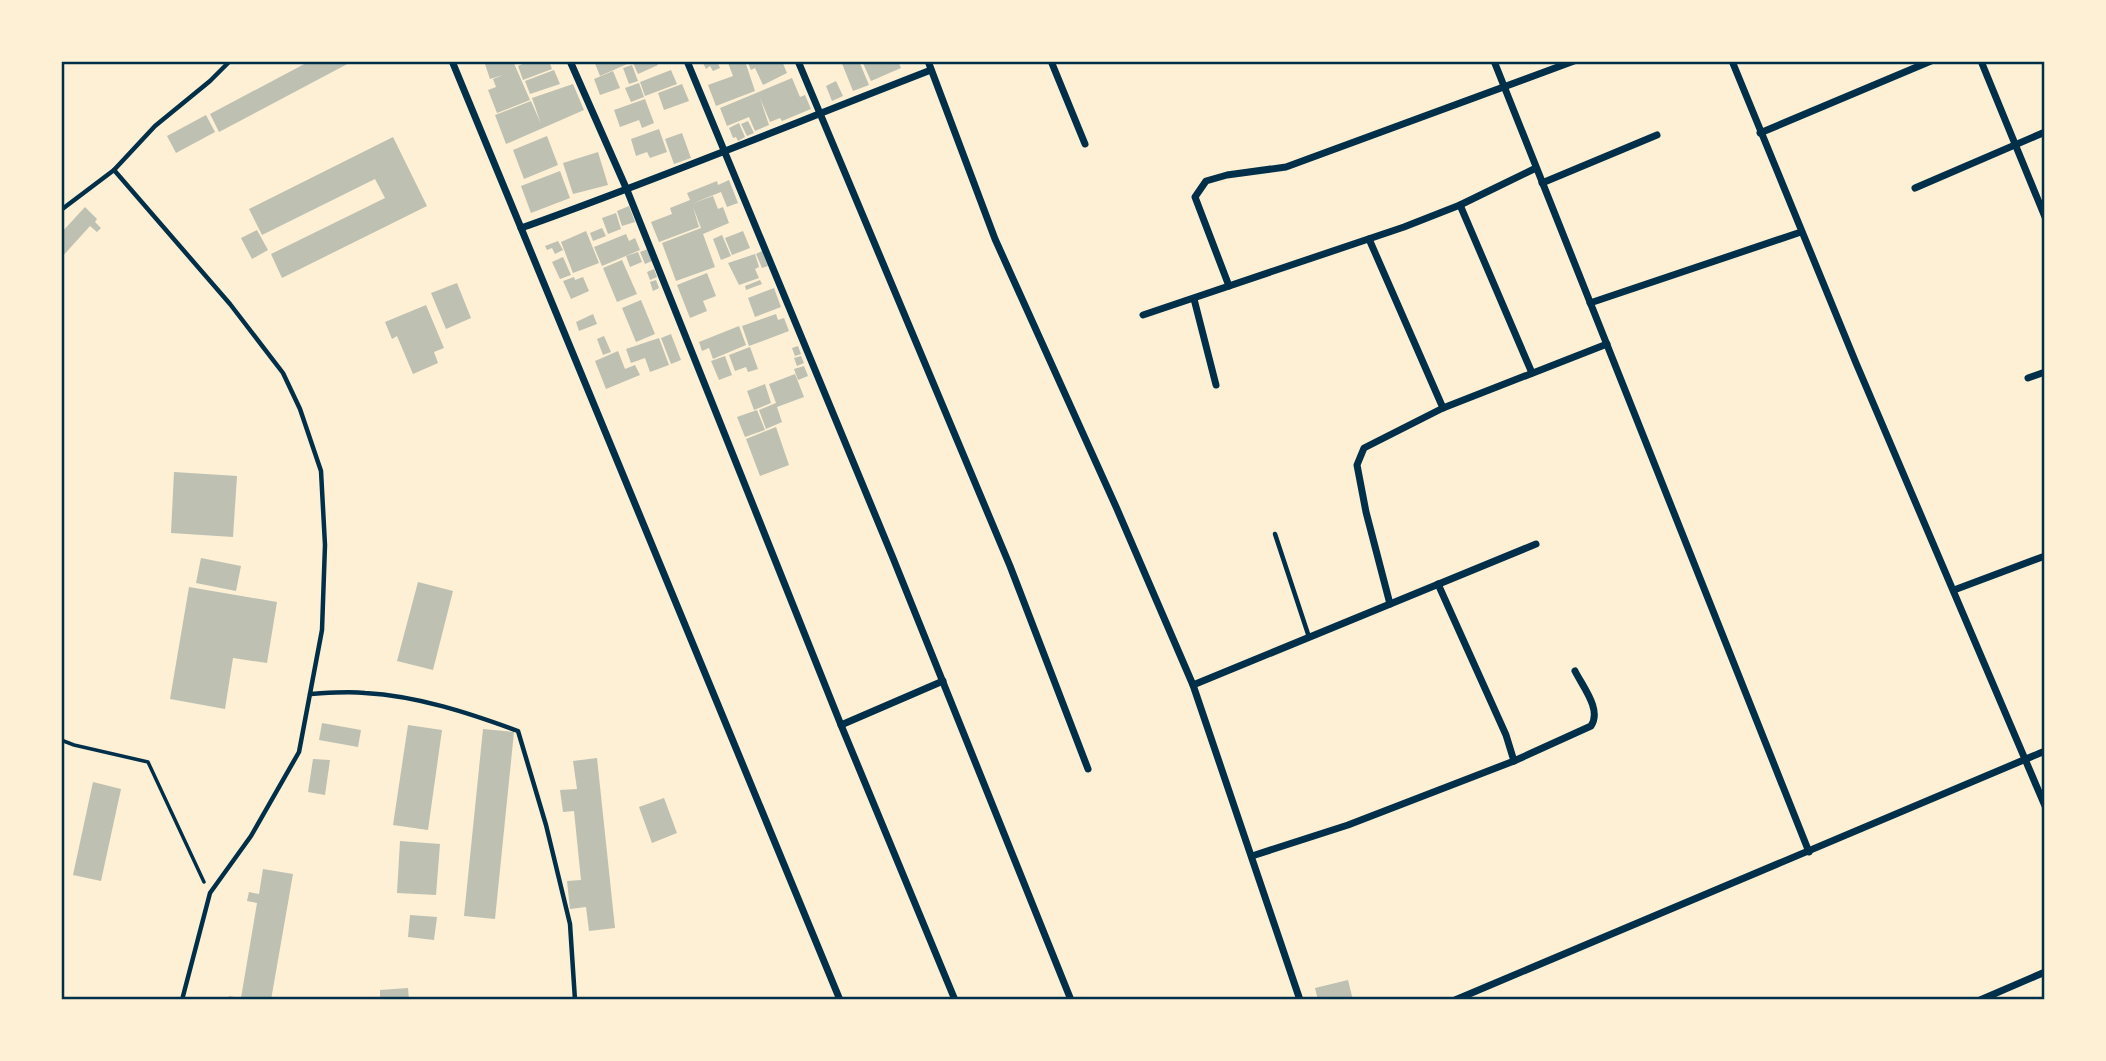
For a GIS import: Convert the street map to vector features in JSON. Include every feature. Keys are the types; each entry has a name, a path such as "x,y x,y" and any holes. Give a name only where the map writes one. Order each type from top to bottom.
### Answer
{"street":[{"path":"452,61 840,1000"},
{"path":"570,61 627,190 841,725 955,1000"},
{"path":"687,61 943,681 1071,1000"},
{"path":"799,61 1010,566 1088,769"},
{"path":"928,61 995,239 1117,509 1192,685 1300,1000"},
{"path":"1051,61 1086,144"},
{"path":"1494,61 1809,852"},
{"path":"1228,286 1195,197 1206,181 1227,175 1286,167 1574,61"},
{"path":"1732,61 1801,232 2045,806"},
{"path":"1760,133 1931,61"},
{"path":"1981,61 2045,217"},
{"path":"521,228 627,190 931,70"},
{"path":"1915,188 2045,132"},
{"path":"1542,183 1657,135"},
{"path":"1143,315 1369,239 1460,205 1536,168"},
{"path":"1460,205 1532,373"},
{"path":"1590,303 1801,232"},
{"path":"1369,239 1443,408"},
{"path":"1195,299 1216,385"},
{"path":"1390,604 1357,465 1364,447 1443,408 1607,344"},
{"path":"2028,378 2045,372"},
{"path":"1192,685 1536,544"},
{"path":"1954,590 2045,556"},
{"path":"1438,584 1506,735 1514,761"},
{"path":"1252,856 1348,825 1514,761 1591,726 1594,709 1576,671"},
{"path":"841,725 943,681"},
{"path":"1455,1000 2045,751"},
{"path":"1980,1000 2045,972"}],"lane":[{"path":"61,210 114,170 155,126 230,61"},
{"path":"114,170 266,348 283,373 300,409 321,471 325,545 322,630 299,752 251,836 210,893 181,1000"},
{"path":"1275,534 1309,638"},
{"path":"310,694 363,692 404,697 464,711 519,732 546,825 570,924 575,1000"}],"path":[{"path":"61,740 148,762 210,893"}],"building":[{"path":"310,61 353,61 219,132 210,114"},
{"path":"484,61 513,61 530,100 497,113 488,90 496,87 493,79 503,75 490,79"},
{"path":"529,61 549,61 552,69 523,80 518,66"},
{"path":"594,61 634,61 600,76"},
{"path":"656,61 658,65 638,74 633,63"},
{"path":"702,61 717,61 720,68 713,71 710,66 706,69"},
{"path":"745,61 755,91 716,106 708,85 733,76 728,63"},
{"path":"747,61 782,61 787,73 763,85 755,68 751,70"},
{"path":"841,61 859,61 869,85 853,91"},
{"path":"862,61 898,61 901,68 871,81"},
{"path":"632,65 638,81 629,84 623,68"},
{"path":"554,70 560,84 530,94 525,81"},
{"path":"671,70 677,84 645,96 640,82"},
{"path":"613,71 620,88 600,95 594,79"},
{"path":"792,78 800,97 805,95 811,109 782,121 780,118 770,122 760,98 769,125 755,131 749,117 727,126 720,108"},
{"path":"836,81 843,96 832,101 826,86"},
{"path":"639,83 644,97 631,102 625,88"},
{"path":"573,84 584,110 506,144 495,115 531,101 541,124 532,98"},
{"path":"682,84 689,101 664,110 658,93"},
{"path":"645,99 654,123 642,128 639,120 620,127 614,110"},
{"path":"206,115 215,132 176,153 167,136"},
{"path":"748,121 754,133 747,136 741,124"},
{"path":"739,123 745,137 738,141 736,137 733,138 729,128"},
{"path":"659,129 667,152 650,158 647,152 636,156 631,139"},
{"path":"682,133 691,158 674,164 665,139"},
{"path":"547,136 558,165 524,179 513,150"},
{"path":"393,137 427,206 282,278 271,254 385,198 375,179 262,235 249,209"},
{"path":"598,152 608,185 573,194 563,163"},
{"path":"560,171 570,198 531,213 521,186"},
{"path":"729,180 738,203 727,207 721,192 691,204 713,196 718,209 723,207 729,223 703,234 715,267 676,281 662,243 701,228 693,207 699,227 659,242 651,222 672,214 670,208 690,200 687,193 717,181 718,185"},
{"path":"629,206 635,222 622,226 617,211"},
{"path":"85,207 97,219 95,222 101,228 97,232 90,226 61,258 61,233"},
{"path":"616,213 621,229 608,234 602,218"},
{"path":"602,228 606,236 593,241 590,233"},
{"path":"257,230 268,250 252,259 241,238"},
{"path":"586,231 599,263 573,273 561,242"},
{"path":"743,231 750,248 732,255 725,238"},
{"path":"626,234 629,241 635,238 640,250 602,266 594,247"},
{"path":"722,235 731,256 721,260 713,239"},
{"path":"558,241 563,250 555,254 552,248 547,250 545,246"},
{"path":"648,249 652,261 645,264 640,252"},
{"path":"762,251 768,266 762,268 756,254"},
{"path":"638,252 642,262 630,267 626,256"},
{"path":"755,254 759,267 755,269 759,278 739,285 728,263"},
{"path":"563,257 571,275 560,279 552,262"},
{"path":"622,260 637,294 617,302 603,268"},
{"path":"654,269 657,277 650,280 647,272"},
{"path":"707,273 716,296 703,301 707,311 690,318 677,285"},
{"path":"574,277 575,280 583,277 589,291 571,299 563,281"},
{"path":"656,280 659,288 653,291 650,282"},
{"path":"760,280 762,284 746,290 745,286"},
{"path":"457,283 471,318 446,329 431,293"},
{"path":"774,288 781,307 755,317 748,298"},
{"path":"641,300 655,334 636,342 622,308"},
{"path":"426,305 444,348 434,352 438,363 413,374 397,336 392,339 385,322"},
{"path":"593,314 597,324 579,331 576,322"},
{"path":"776,314 778,320 784,318 789,331 749,346 742,326"},
{"path":"739,326 746,345 713,359 709,348 702,351 699,342"},
{"path":"671,334 681,360 671,364 661,338"},
{"path":"604,336 611,352 603,355 597,339"},
{"path":"659,338 669,365 650,372 645,358 631,363 626,349"},
{"path":"798,346 801,354 795,356 792,348"},
{"path":"750,347 758,369 748,372 746,367 735,371 729,355"},
{"path":"618,351 625,369 635,365 640,375 606,389 595,361"},
{"path":"725,356 732,375 719,380 711,361"},
{"path":"801,356 804,363 797,366 794,358"},
{"path":"804,366 808,376 798,380 794,369"},
{"path":"795,374 804,397 777,407 782,422 766,429 759,410 776,403 769,384"},
{"path":"765,384 771,403 754,410 747,391"},
{"path":"757,410 765,430 745,437 737,417"},
{"path":"776,427 789,465 760,476 746,439"},
{"path":"174,472 237,476 233,537 171,533"},
{"path":"201,558 241,566 236,591 196,583"},
{"path":"418,582 453,591 433,670 397,661"},
{"path":"189,587 277,602 267,663 233,658 225,709 170,699"},
{"path":"322,723 361,730 358,747 319,740"},
{"path":"408,725 442,730 428,830 393,825"},
{"path":"483,729 514,732 495,919 464,916"},
{"path":"597,758 615,928 589,931 586,907 570,909 567,881 581,880 574,811 563,812 560,790 577,789 573,761"},
{"path":"313,759 330,760 325,795 308,792"},
{"path":"93,782 121,789 101,881 73,875"},
{"path":"664,798 677,833 652,843 639,807"},
{"path":"400,841 440,844 436,895 397,893"},
{"path":"263,869 293,874 271,1000 228,1000 229,996 241,998 257,903 247,901 249,892 259,894"},
{"path":"410,915 437,917 434,940 408,937"},
{"path":"1348,980 1353,1000 1318,1000 1315,988"},
{"path":"408,988 409,1000 380,1000 380,990"}]}
